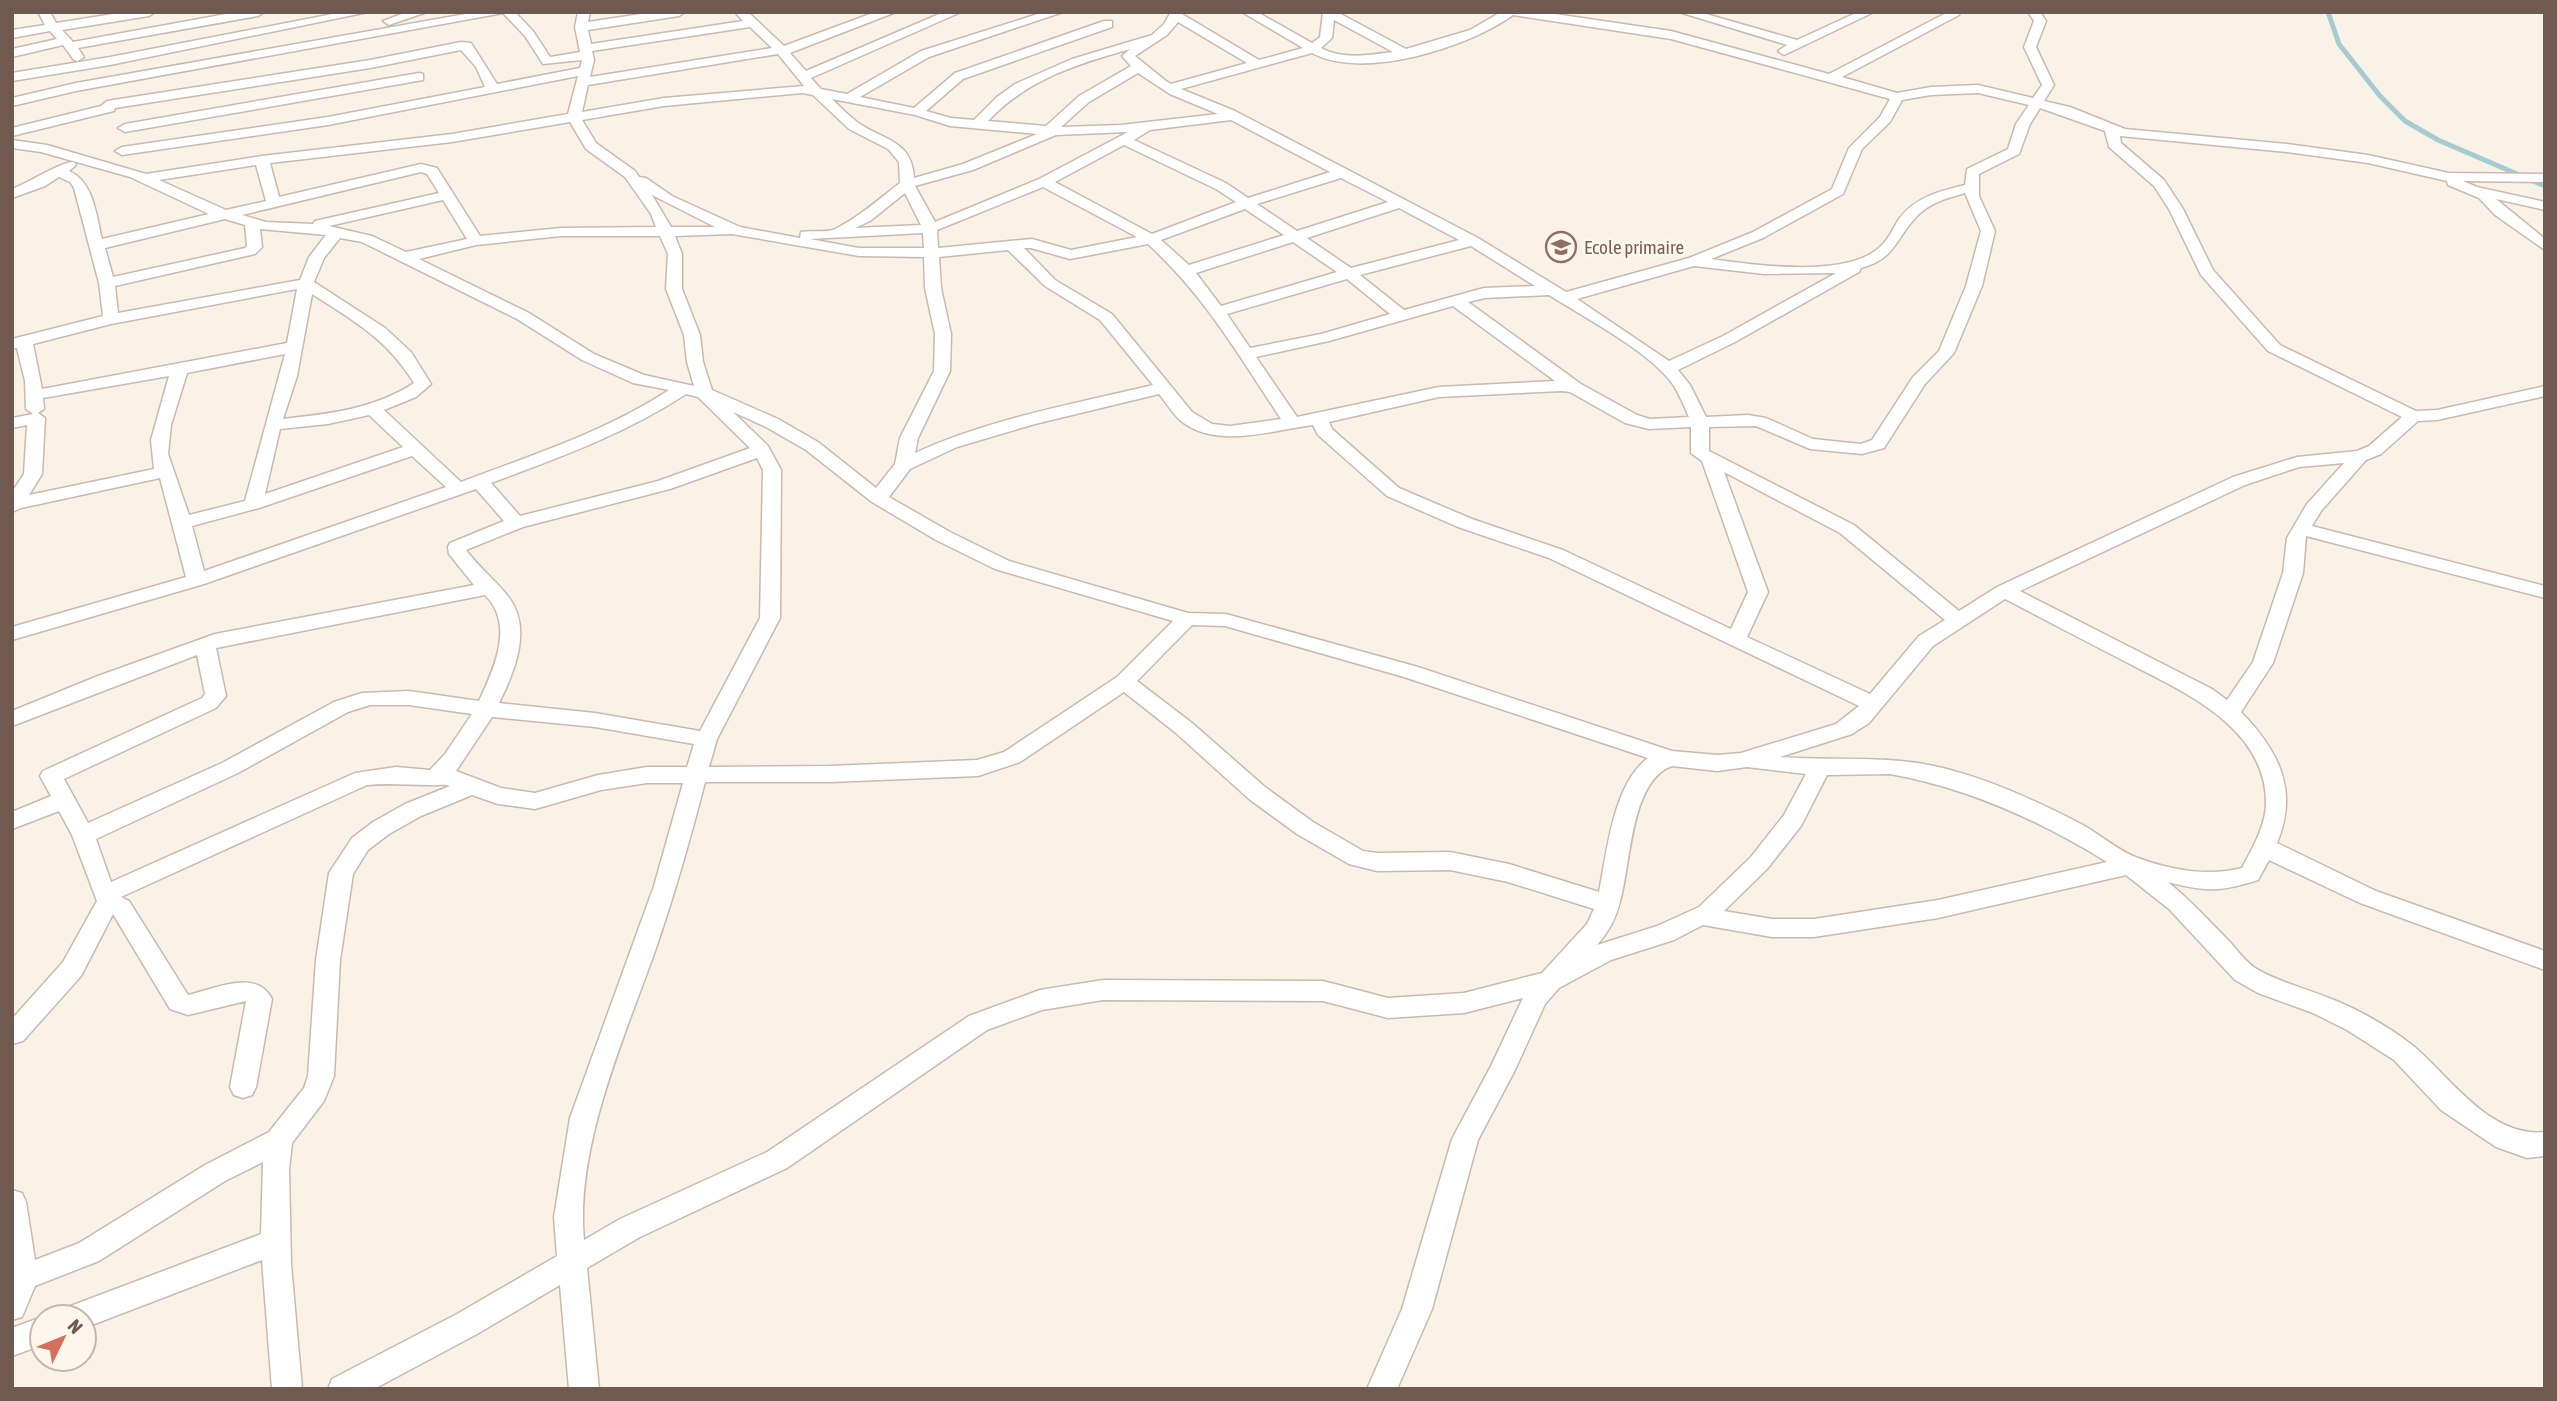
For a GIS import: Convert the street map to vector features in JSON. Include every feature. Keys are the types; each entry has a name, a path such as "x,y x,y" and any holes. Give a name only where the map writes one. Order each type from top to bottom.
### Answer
{"street":[{"path":"44,12 51,26 69,44 108,107 125,128 126,142 115,168"},
{"path":"12,34 149,12"},
{"path":"12,53 258,12"},
{"path":"12,77 362,12"},
{"path":"12,102 257,57 340,38 421,12"},
{"path":"340,38 408,30 498,12"},
{"path":"508,12 530,34 546,60 747,18 782,51 814,89 854,126 901,153 906,162 907,184 930,228 933,288 943,334 942,371 909,438 904,465"},
{"path":"679,12 582,20 587,51 585,76 574,118 591,146 630,174 667,199 736,231"},
{"path":"122,151 328,121 493,89 782,51 891,12"},
{"path":"805,76 955,12"},
{"path":"1000,12 1022,23"},
{"path":"849,98 925,54 1057,12"},
{"path":"1248,12 1312,49 1339,60 1363,60 1405,54 1497,23 1509,12"},
{"path":"1516,12 1671,35 1896,97 1931,91 1978,89 2065,110 2112,130 2368,159 2479,191 2545,206"},
{"path":"1604,25 1624,12"},
{"path":"1685,12 1796,44"},
{"path":"1766,59 1843,18 1868,12"},
{"path":"1456,301 1575,388 1631,419 1649,424 1699,420 1760,422 1810,444 1862,449 1878,444 1919,381 1946,353 1974,286 1988,231 1970,188 1972,172 2014,151 2023,124 2048,85 2030,47 2040,21 2034,12"},
{"path":"1170,88 1312,49 1326,38 1329,13 1405,54"},
{"path":"1830,78 1955,13"},
{"path":"978,124 1004,97 1020,87 1125,52 1167,31 1176,14 1258,64"},
{"path":"338,15 343,68"},
{"path":"917,112 959,76 1105,18 1137,68 1170,88 1233,116 1473,241 1560,294 1668,369 1682,385 1699,420 1700,453 1847,529 1957,620"},
{"path":"212,21 222,39"},
{"path":"408,30 430,52"},
{"path":"12,132 108,107 467,47 482,67 493,89"},
{"path":"257,57 261,80"},
{"path":"403,58 435,101"},
{"path":"830,233 858,222 907,184 968,167 1056,131 1084,99 1137,68"},
{"path":"125,128 419,77"},
{"path":"60,172 75,179 140,176 388,146 664,102 771,91 814,89 950,122 1056,131 1152,125 1233,116"},
{"path":"1246,354 1323,338 1502,290 1560,294 1694,261 1758,235 1839,191 1856,148 1885,119 1896,97"},
{"path":"777,237 930,228 1044,182 1152,125"},
{"path":"2112,130 2114,144 2159,183 2167,195 2206,272 2259,335 2274,348 2413,416 2437,415 2545,391"},
{"path":"1056,131 1106,151"},
{"path":"1124,140 1197,173 1247,203 1349,273 1401,316"},
{"path":"12,144 80,158 140,176 251,222 276,228 337,231 367,239 523,316 589,357 639,379 694,391 772,423 812,446 878,498 943,536 1002,565 1187,619 1226,620 1398,668 1671,758 1820,768 1891,766 1935,774 1999,796 2074,831 2130,865 2178,903 2244,973 2267,986 2322,1006 2403,1053 2450,1102 2506,1139 2528,1146 2545,1144"},
{"path":"388,146 392,174"},
{"path":"12,194 60,172 80,158"},
{"path":"262,160 273,202"},
{"path":"97,245 224,213 428,168 476,240"},
{"path":"2413,171 2449,177 2545,178"},
{"path":"406,257 476,240 600,230 736,231 859,252 931,253 1040,244 1070,255 1151,239 1247,203 1341,173"},
{"path":"630,174 658,214 675,254 674,289 692,335 694,391"},
{"path":"75,179 81,188 107,283 111,319"},
{"path":"1044,182 1151,239 1186,271 1218,312 1292,422"},
{"path":"1668,369 1729,339 1882,253 1891,245 1907,218 1919,205 1938,196 1970,188"},
{"path":"2479,191 2500,212 2545,246"},
{"path":"303,228 448,195"},
{"path":"1186,271 1401,203"},
{"path":"107,283 250,251 255,247 251,222"},
{"path":"253,504 272,425 289,376 306,284 317,257 337,231"},
{"path":"1218,312 1349,273 1473,241"},
{"path":"1013,246 1050,283 1107,317 1186,416 1208,429 1230,430 1319,419 1439,392 1519,387 1575,388"},
{"path":"1694,261 1758,269 1796,270 1860,265"},
{"path":"13,505 33,474 36,418 34,396 18,343 111,319 306,284 379,331 405,355 423,384 411,393 373,409 328,419 272,425"},
{"path":"34,396 294,348"},
{"path":"179,369 160,433 161,466 170,480 197,580"},
{"path":"878,498 904,465 951,443 1163,388"},
{"path":"584,1389 568,1217 583,1118 666,886 706,739 770,618 772,470 762,450 694,391"},
{"path":"12,634 197,580 458,489 576,445 694,391"},
{"path":"373,409 458,489"},
{"path":"1742,761 1844,729 1861,718 1926,641 2004,591 2239,481 2297,463 2360,456 2375,450 2413,416"},
{"path":"12,423 36,418"},
{"path":"1319,419 1324,431 1393,492 1465,523 1556,554 1873,704"},
{"path":"180,523 253,504 417,449"},
{"path":"13,1032 72,969 108,898 363,778 396,775 433,778 441,774 473,730 501,676 511,635 509,616 503,603 477,577 456,550 457,547 516,523 664,485 762,450"},
{"path":"2230,712 2263,663 2293,573 2296,538 2314,508 2360,456"},
{"path":"1710,459 1758,592 1737,639"},
{"path":"13,505 164,472"},
{"path":"479,481 516,523"},
{"path":"2301,529 2545,592"},
{"path":"12,719 105,681 234,636 490,589"},
{"path":"1701,916 1772,928 1814,928 1938,909 2130,865 2199,881 2222,882 2250,874 2264,847 2277,806 2273,773 2230,712 2205,694 2004,591"},
{"path":"441,774 498,796 535,801 622,778 978,768 1012,757 1124,682 1187,619"},
{"path":"205,646 215,698 52,774 51,779 83,835 98,879 108,898 121,907 179,1002 188,1005 248,991 256,994 259,999 243,1087"},
{"path":"1124,682 1184,728 1257,793 1305,828 1357,858 1377,862 1450,861 1509,873 1608,904"},
{"path":"83,835 230,768 341,707 359,700 409,698 484,709 595,720 706,739"},
{"path":"1382,1389 1418,1309 1465,1139 1502,1070 1535,998 1597,929 1608,904 1627,811 1642,775 1654,764 1671,758"},
{"path":"342,1389 467,1324 630,1228 777,1160 978,1023 1040,1000 1103,990 1322,991 1388,1008 1464,1003 1550,981 1602,953 1665,933 1701,916 1759,863 1793,820 1820,768"},
{"path":"18,1280 104,1245 215,1173 279,1140 315,1093 321,1076 328,960 341,873 360,844 381,828 413,810 470,787"},
{"path":"12,821 63,800"},
{"path":"2264,847 2368,897 2545,961"},
{"path":"279,1140 275,1168 277,1241 287,1389"},
{"path":"12,1202 18,1280 12,1307"},
{"path":"98,1309 277,1241"}],"waterway":[{"path":"2328,12 2339,44 2380,96 2405,121 2438,140 2545,186"}],"place":[{"name":"Ecole primaire","path":"1561,247"}]}
